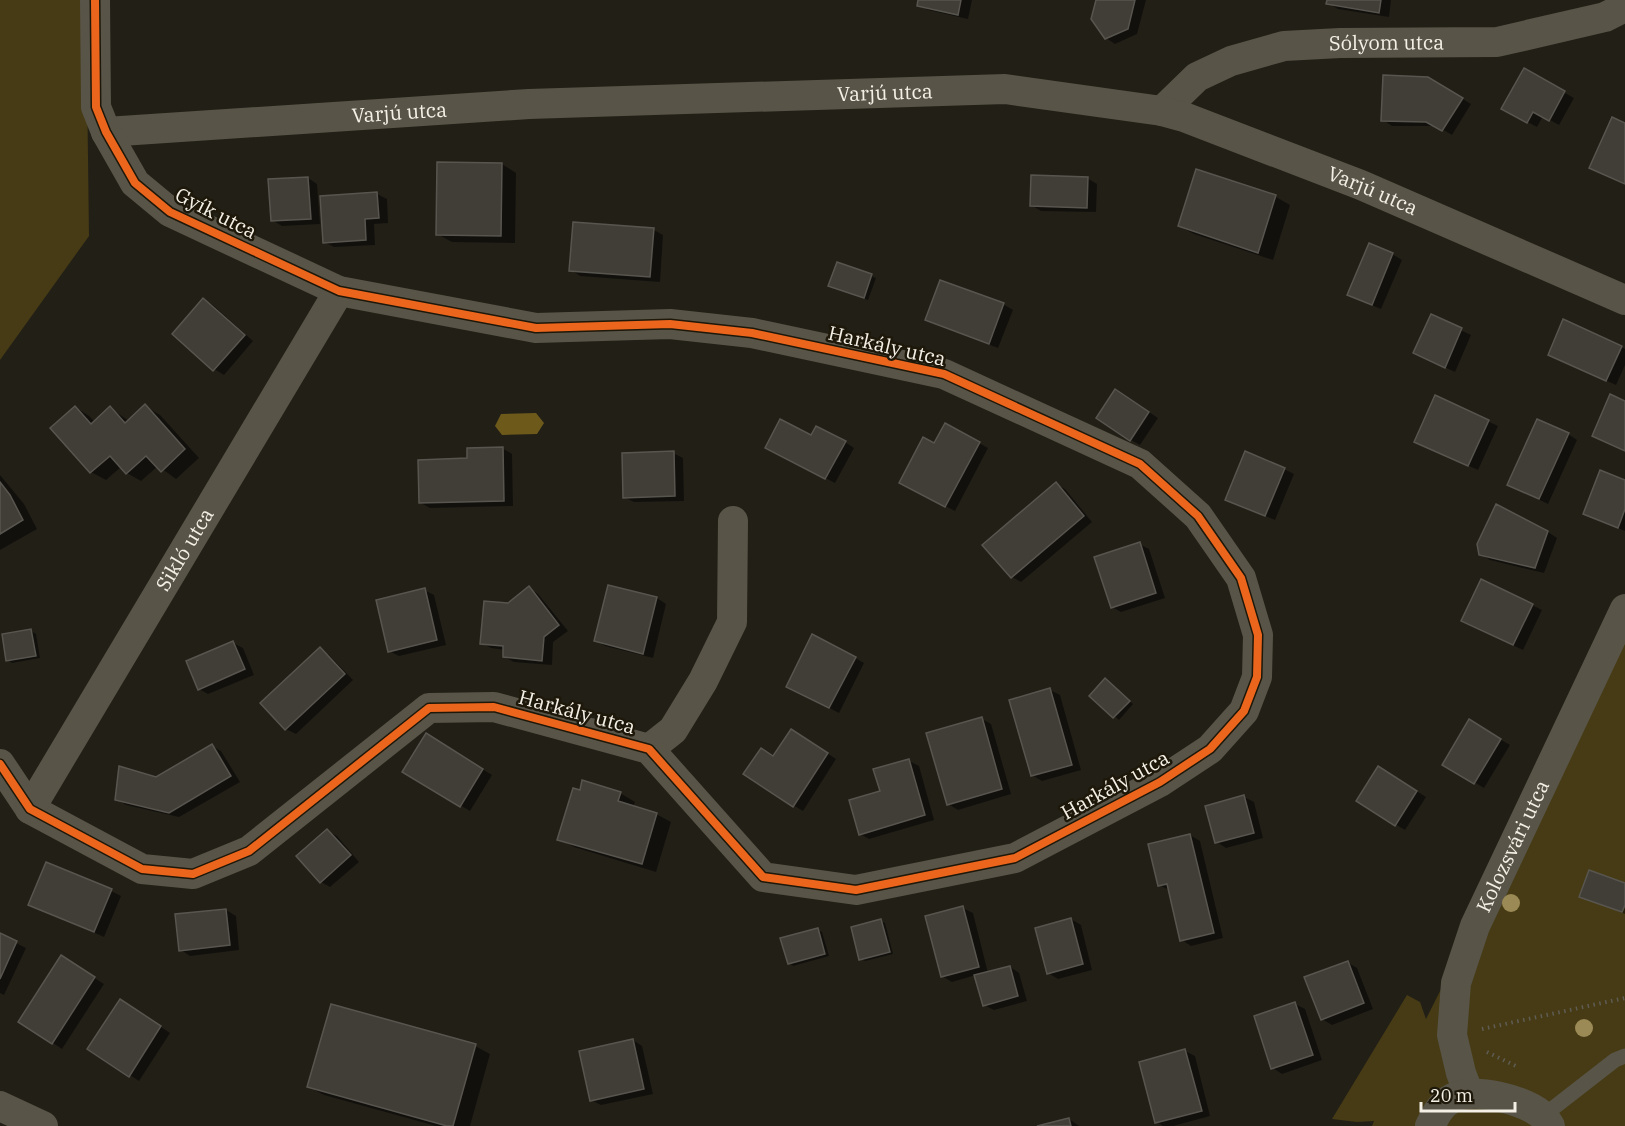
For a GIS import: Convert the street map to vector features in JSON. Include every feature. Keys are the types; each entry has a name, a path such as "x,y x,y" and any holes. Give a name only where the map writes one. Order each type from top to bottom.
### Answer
{"street":[{"name":"Gyík utca","path":"95,0 96,107 106,132 135,183 170,212 339,291"},
{"name":"Sólyom utca","path":"1162,111 1197,77 1231,61 1284,46 1340,43 1497,42 1605,17 1625,7"},
{"name":"Varjú utca","path":"106,132 529,104 1005,89 1162,111 1184,117 1361,185 1625,300"},
{"name":"Harkály utca","path":"11,793 142,869 193,874 249,851 429,708 494,707 649,749 763,877 856,890 1015,858 1160,782 1210,749 1244,711 1257,677 1258,635 1241,578 1198,516 1140,464 944,374 752,333 670,324 536,328 339,291"},
{"name":"Sikló utca","path":"11,793 339,291"},
{"name":"Harkály utca","path":"649,749 673,730 703,681 732,622 733,521"},
{"name":"Kolozsvári utca","path":"1469,1094 1461,1073 1452,1035 1456,983 1474,926 1625,609"},
{"path":"1430,1126 1439,1109 1454,1098 1469,1094 1502,1098 1528,1106 1547,1121"},
{"path":"0,1106 44,1126"}],"lane":[{"path":"1547,1121 1615,1060 1625,1056"}],"path":[{"path":"1452,1035 1625,998"},
{"path":"1452,1035 1522,1069"}],"shaded area":[{"path":"0,0 86,0 89,236 0,360"},
{"path":"536,413 544,423 537,434 502,435 495,426 501,414"},
{"path":"1625,624 1625,1126 1372,1126 1374,1121 1357,1122 1332,1119 1407,995 1420,1002 1426,1019"}],"building":[{"path":"918,0 961,0 958,15 917,6"},
{"path":"1096,0 1135,0 1128,29 1105,39 1091,19"},
{"path":"1327,0 1381,0 1379,13 1326,4"},
{"path":"1524,68 1565,91 1549,121 1533,112 1527,123 1501,109"},
{"path":"1383,75 1428,77 1463,98 1442,131 1426,122 1381,121"},
{"path":"1612,117 1625,123 1625,184 1589,168"},
{"path":"437,162 502,163 501,236 436,235"},
{"path":"1196,169 1276,195 1258,253 1178,226"},
{"path":"1031,175 1088,177 1087,208 1030,206"},
{"path":"308,177 311,219 271,221 268,179"},
{"path":"377,192 379,218 365,219 366,240 323,243 320,196"},
{"path":"573,222 654,228 650,277 569,271"},
{"path":"1369,243 1393,253 1372,305 1347,295"},
{"path":"837,262 872,274 864,298 828,286"},
{"path":"940,280 1004,303 989,344 925,320"},
{"path":"203,298 245,335 213,371 172,334"},
{"path":"1431,314 1462,328 1445,368 1413,353"},
{"path":"1563,319 1622,346 1606,381 1548,355"},
{"path":"1115,389 1149,412 1130,441 1096,418"},
{"path":"1610,394 1625,401 1625,451 1592,436"},
{"path":"1435,395 1489,420 1468,466 1414,442"},
{"path":"145,404 185,449 161,472 146,456 126,474 110,456 90,473 50,428 75,406 91,424 110,406 125,423"},
{"path":"780,419 811,435 816,426 846,441 825,479 765,448"},
{"path":"1537,419 1569,433 1539,499 1507,485"},
{"path":"945,423 980,442 945,507 899,483 923,437 934,443"},
{"path":"503,447 504,501 419,503 418,460 467,458 467,448"},
{"path":"674,451 675,496 623,498 622,453"},
{"path":"1245,451 1285,468 1265,516 1225,500"},
{"path":"1600,470 1625,480 1625,509 1618,528 1583,514"},
{"path":"0,482 10,495 23,520 0,534"},
{"path":"1056,482 1084,516 1011,578 982,545"},
{"path":"1496,504 1548,531 1535,568 1479,555 1477,544"},
{"path":"1140,542 1156,593 1111,608 1094,557"},
{"path":"1481,579 1533,604 1513,645 1461,621"},
{"path":"608,585 657,597 643,654 594,641"},
{"path":"529,586 559,625 544,637 542,661 503,657 503,646 480,644 484,601 508,603"},
{"path":"425,588 437,640 388,652 376,600"},
{"path":"31,629 36,656 6,661 2,634"},
{"path":"812,634 856,657 829,708 786,687"},
{"path":"233,641 245,669 198,690 186,661"},
{"path":"320,647 345,674 285,730 260,703"},
{"path":"1105,678 1130,701 1113,718 1089,696"},
{"path":"1050,688 1072,765 1031,776 1009,700"},
{"path":"982,717 1002,789 947,805 926,733"},
{"path":"1469,719 1501,739 1474,784 1442,765"},
{"path":"791,729 828,753 793,807 743,774 761,748 773,756"},
{"path":"426,733 483,769 460,807 402,772"},
{"path":"212,744 231,776 169,813 115,800 119,766 156,777"},
{"path":"909,759 925,815 859,835 849,800 880,791 873,769"},
{"path":"1378,766 1417,791 1395,826 1356,801"},
{"path":"582,780 621,792 618,801 657,813 642,864 557,840 573,788 580,790"},
{"path":"1244,795 1254,833 1215,843 1205,806"},
{"path":"327,829 351,855 320,883 296,856"},
{"path":"1190,834 1214,933 1180,941 1167,884 1158,886 1148,844"},
{"path":"46,862 112,889 94,932 28,905"},
{"path":"1589,870 1625,883 1625,905 1622,912 1579,897"},
{"path":"963,906 979,967 941,977 925,916"},
{"path":"226,909 230,945 179,951 175,914"},
{"path":"1071,918 1083,964 1047,974 1035,928"},
{"path":"881,919 890,952 859,960 851,927"},
{"path":"818,928 825,954 788,964 780,938"},
{"path":"0,933 17,941 0,979"},
{"path":"61,955 95,977 52,1044 18,1022"},
{"path":"1348,961 1364,1003 1321,1020 1304,977"},
{"path":"1010,966 1018,996 983,1006 974,975"},
{"path":"120,999 161,1026 129,1077 87,1049"},
{"path":"1295,1002 1313,1055 1271,1069 1254,1016"},
{"path":"331,1004 476,1044 453,1126 307,1087"},
{"path":"633,1039 644,1089 590,1101 579,1051"},
{"path":"1185,1049 1202,1111 1155,1123 1139,1062"},
{"path":"1069,1118 1071,1126 1037,1126"}],"cycle path":[{"path":"0,764 30,809 142,869 193,874 249,851 429,708 494,707 649,749 763,877 856,890 1015,858 1160,782 1210,749 1244,711 1257,677 1258,635 1241,578 1198,516 1140,464 944,374 752,333 670,324 536,328 339,291 170,212 135,183 106,132 96,107 95,0"}]}
